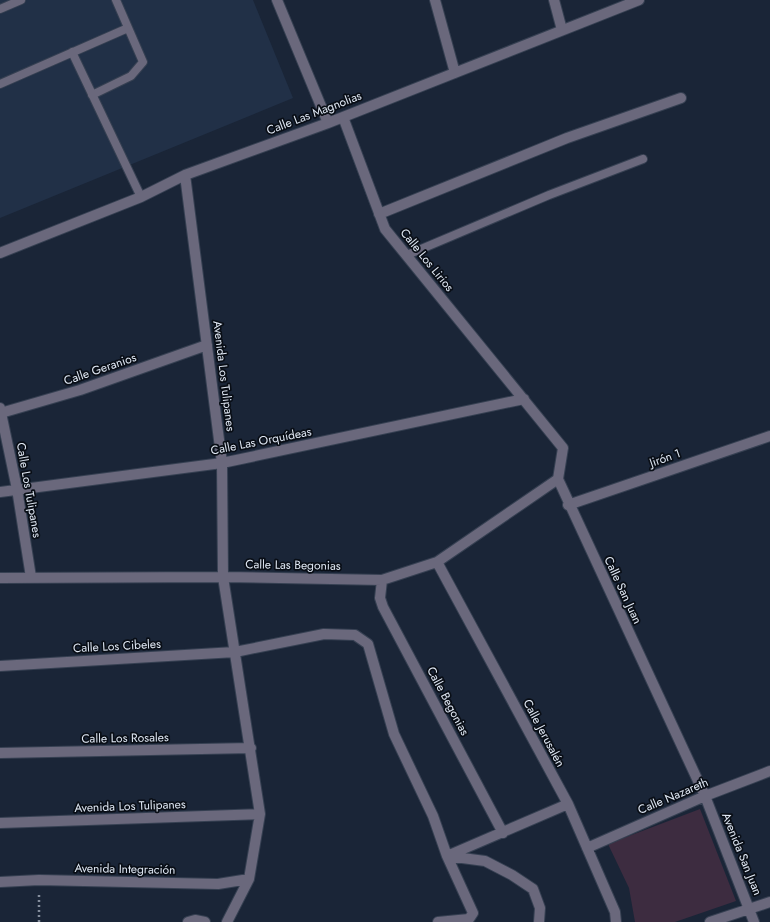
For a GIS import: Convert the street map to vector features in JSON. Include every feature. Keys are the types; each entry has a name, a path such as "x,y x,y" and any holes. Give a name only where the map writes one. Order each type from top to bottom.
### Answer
{"street":[{"path":"277,0 328,123"},
{"path":"435,0 455,73"},
{"path":"554,0 562,30"},
{"name":"Calle Las Magnolias","path":"0,253 141,197 186,175 328,123 639,0"},
{"path":"380,214 567,138 682,98"},
{"name":"Calle Los Lirios","path":"343,117 385,229 524,399"},
{"name":"Avenida Los Tulipanes","path":"186,175 222,463 223,576 251,748 260,814 249,879 227,922"},
{"name":"Calle Geranios","path":"1,411 80,390 207,346"},
{"path":"524,399 563,448 558,479"},
{"name":"Calle Las Orquídeas","path":"0,492 222,463 524,399"},
{"name":"Calle Los Tulipanes","path":"1,411 17,489 31,577"},
{"name":"Jirón 1","path":"568,504 770,436"},
{"name":"Calle San Juan","path":"558,479 568,504 705,796"},
{"name":"Calle Las Begonias","path":"0,578 223,576 382,580 437,562 558,479"},
{"name":"Calle Jerusalén","path":"437,562 568,804 614,912 616,922"},
{"name":"Calle Begonias","path":"382,580 380,598 383,607 503,833"},
{"name":"Calle Los Cibeles","path":"0,666 235,652 324,634 355,635 368,644 394,734 433,816 447,856 473,913 469,920 438,922"},
{"name":"Calle Los Rosales","path":"0,753 251,748"},
{"name":"Calle Nazareth","path":"587,848 705,796 770,771"},
{"name":"Avenida San Juan","path":"705,796 754,922"},
{"path":"447,856 568,804"},
{"name":"Avenida Los Tulipanes","path":"0,824 260,814"},
{"path":"447,856 485,861 512,875 532,889 540,908 539,922"},
{"name":"Avenida Integración","path":"0,882 39,880 218,884 249,879"},
{"path":"710,922 750,910 770,902"},
{"path":"192,921 205,922"}],"lane":[{"path":"0,9 21,0"},
{"path":"92,95 131,76 143,62 116,0"},
{"path":"0,84 128,28"},
{"path":"72,52 141,197"},
{"path":"406,255 549,195 643,159"}],"path":[{"path":"39,880 39,922"}],"shaded area":[{"path":"0,0 253,0 293,98 0,218"},
{"path":"700,809 736,901 675,922 635,922 629,888 608,844"}]}
